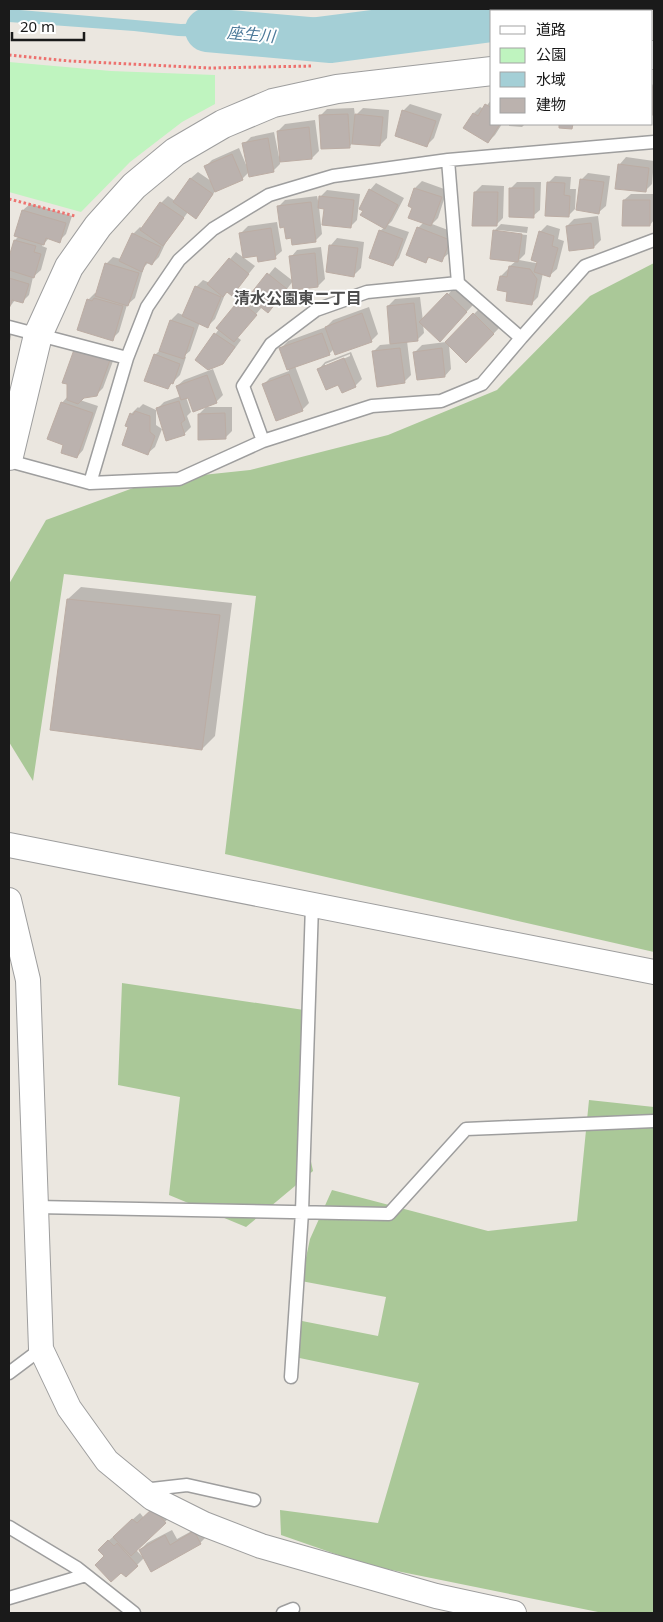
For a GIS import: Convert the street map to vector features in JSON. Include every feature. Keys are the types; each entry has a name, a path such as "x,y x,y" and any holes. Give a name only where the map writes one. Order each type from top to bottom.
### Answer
{"street":[{"path":"9,456 38,335 69,267 98,226 134,186 175,152 223,124 273,103 337,89 490,71"},
{"path":"9,846 654,972"},
{"path":"9,900 28,980 41,1349 69,1408 107,1461 152,1498 204,1524 261,1546 436,1596 514,1613"}],"lane":[{"path":"90,483 127,358 148,307 179,260 213,229 269,195 333,176 448,160 654,142"},
{"path":"448,160 458,283 521,338"},
{"path":"9,461 90,483 180,479 262,441 372,406 441,400 482,384 585,266 654,240"},
{"path":"262,441 243,386 271,344 316,310 367,292 458,283"},
{"path":"9,327 127,358"},
{"path":"291,1377 302,1212 312,905"},
{"path":"36,1207 389,1214 466,1129 654,1121"},
{"path":"9,1373 41,1349"},
{"path":"142,1490 187,1485 254,1500"},
{"path":"9,1527 78,1568 134,1613"},
{"path":"9,1598 86,1575"}],"path":[{"path":"9,55 70,61 191,68 315,66"},
{"path":"9,199 83,218"}],"green space":[{"path":"9,62 111,71 215,75 215,104 182,122 130,162 81,212 9,192"},
{"path":"654,263 654,952 225,854 256,596 64,574 33,781 9,742 9,584 46,520 155,480 250,470 388,435 497,390 590,296"},
{"path":"122,983 304,1010 300,1110 313,1171 246,1227 169,1195 180,1097 118,1085"},
{"path":"589,1100 654,1107 654,1613 603,1613 367,1565 281,1535 280,1510 378,1523 419,1383 290,1356 297,1320 378,1336 386,1297 301,1281 310,1239 332,1190 488,1231 577,1221"}],"water":[{"path":"9,9 181,24 309,18 379,9 614,9 490,10 490,22 443,23 238,38 178,36 9,22"}],"building":[{"path":"653,87 654,87 653,115"},
{"path":"485,104 490,107 490,125 499,125 488,143 463,128 473,113 478,116"},
{"path":"402,110 436,121 427,147 395,136"},
{"path":"348,114 350,148 321,149 319,115"},
{"path":"355,114 383,117 380,146 352,144"},
{"path":"559,125 573,125 572,129 559,128"},
{"path":"309,127 312,159 280,162 277,131"},
{"path":"268,138 274,172 249,177 242,143"},
{"path":"232,154 243,180 215,192 204,166"},
{"path":"618,164 649,168 646,192 615,189"},
{"path":"190,178 213,194 196,219 173,202"},
{"path":"580,179 604,182 599,214 576,210"},
{"path":"547,182 565,183 564,195 570,196 569,217 545,216"},
{"path":"414,188 442,197 431,226 408,218 412,208 408,206"},
{"path":"509,188 534,188 534,218 509,217"},
{"path":"369,189 398,205 385,229 360,215 363,211 359,209"},
{"path":"474,192 498,192 497,226 472,226"},
{"path":"319,196 354,200 351,228 322,225 324,209 318,208"},
{"path":"623,200 650,200 650,226 622,226"},
{"path":"160,202 184,218 163,246 140,230"},
{"path":"311,202 316,242 292,245 291,238 286,239 284,227 280,228 277,206"},
{"path":"22,210 66,223 60,243 46,238 44,245 14,236"},
{"path":"591,223 594,248 569,251 566,226"},
{"path":"417,227 450,240 442,262 428,257 426,263 406,255"},
{"path":"271,228 276,259 258,262 257,256 243,258 239,233"},
{"path":"379,230 403,239 393,266 369,258"},
{"path":"493,230 522,234 518,262 490,259"},
{"path":"539,231 554,236 552,246 558,248 550,277 534,272 537,262 531,260"},
{"path":"132,233 161,247 152,265 146,262 142,272 119,261"},
{"path":"14,240 36,246 34,252 41,254 34,278 9,270 9,257"},
{"path":"329,245 358,248 354,277 326,272"},
{"path":"315,253 318,287 293,290 289,256"},
{"path":"229,258 249,274 232,296 227,292 223,297 207,284"},
{"path":"105,263 139,273 128,306 95,296"},
{"path":"509,266 530,269 537,279 532,305 506,301 507,292 497,290 500,276 507,277"},
{"path":"267,273 287,289 268,313 248,297"},
{"path":"9,278 29,284 23,303 12,300 9,309"},
{"path":"195,286 221,297 208,328 182,316"},
{"path":"447,293 467,312 440,342 419,322"},
{"path":"94,298 123,306 113,341 77,330 87,299 92,301"},
{"path":"239,300 257,315 234,342 216,328"},
{"path":"414,303 418,341 390,344 387,306"},
{"path":"362,313 372,342 335,355 325,327"},
{"path":"473,313 494,334 466,363 445,342"},
{"path":"170,320 194,328 184,359 159,351"},
{"path":"214,333 235,347 223,364 208,370 195,360"},
{"path":"322,333 330,355 287,370 279,348"},
{"path":"75,347 110,360 97,396 84,398 78,404 67,400 67,384 62,383"},
{"path":"400,348 405,383 377,387 372,351"},
{"path":"442,348 445,377 417,380 413,352"},
{"path":"154,354 180,364 173,384 171,383 168,389 144,381"},
{"path":"344,358 356,387 342,393 338,385 326,390 317,369"},
{"path":"289,374 303,411 276,421 262,384"},
{"path":"207,375 217,403 193,412 188,398 181,400 176,386"},
{"path":"179,401 185,420 181,423 185,435 166,441 156,408"},
{"path":"61,402 93,413 77,458 61,453 63,445 47,439"},
{"path":"135,411 150,416 150,432 155,436 148,455 122,445 128,427 125,426 130,413 133,415"},
{"path":"225,413 226,439 198,440 198,414"},
{"path":"67,599 220,615 202,750 50,730"},
{"path":"153,1508 166,1523 131,1556 113,1537 132,1519 137,1523"},
{"path":"194,1531 201,1544 151,1572 139,1550 165,1535 170,1545"},
{"path":"108,1540 114,1546 117,1543 138,1566 126,1577 121,1573 111,1582 95,1565 104,1556 98,1550"}],"waterway":[{"name":"座生川","path":"207,30 331,41 490,20"}],"district":[{"name":"清水公園東二丁目","path":"298,298"}]}
